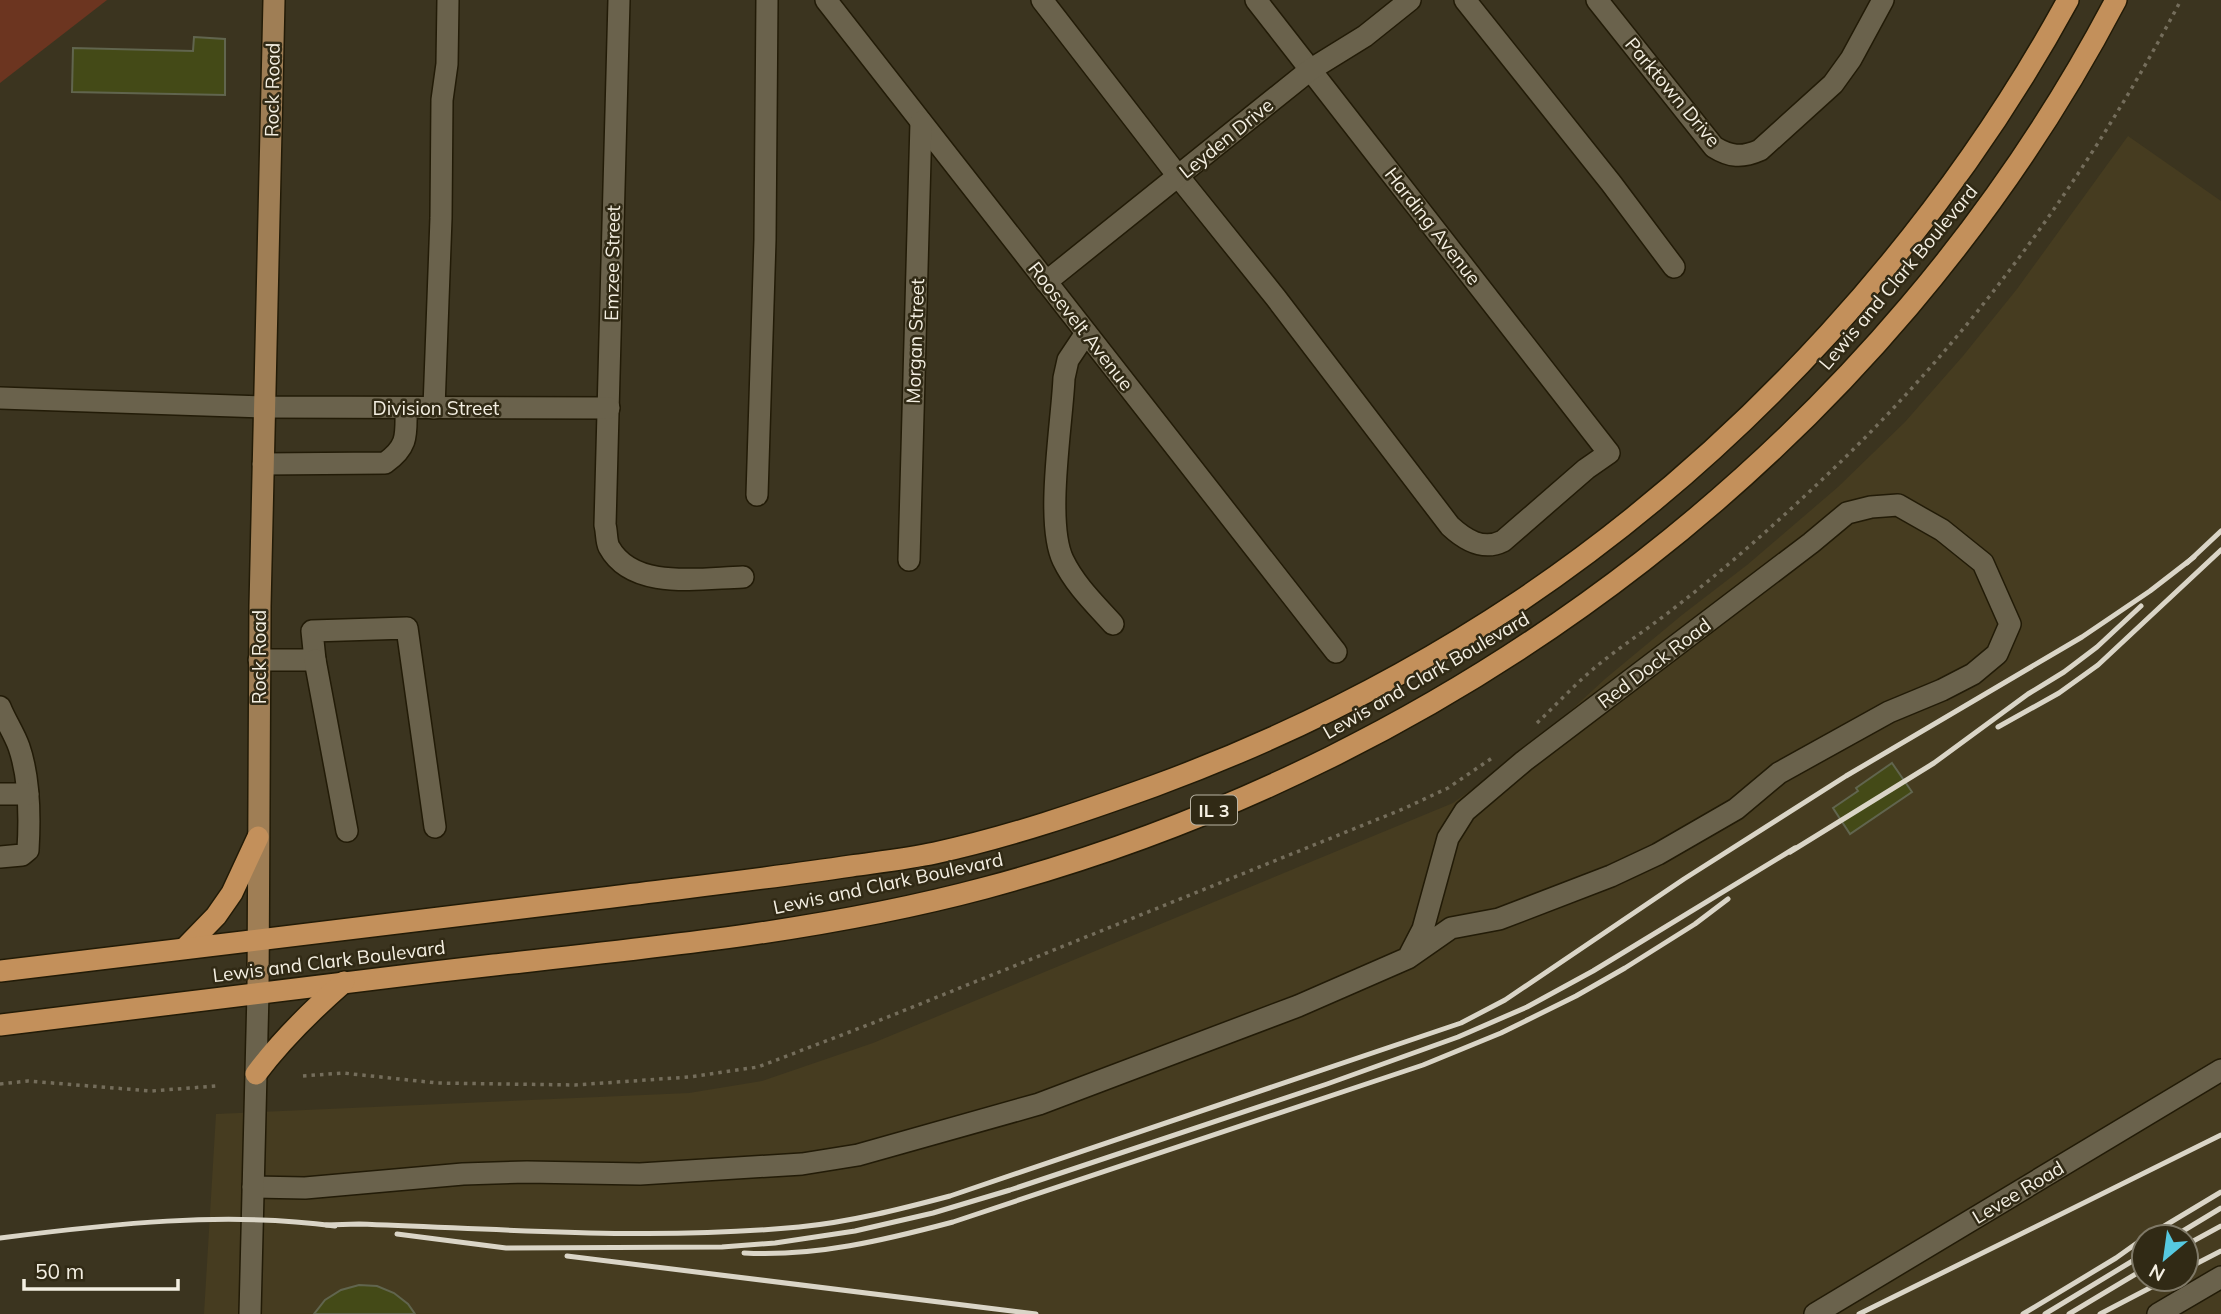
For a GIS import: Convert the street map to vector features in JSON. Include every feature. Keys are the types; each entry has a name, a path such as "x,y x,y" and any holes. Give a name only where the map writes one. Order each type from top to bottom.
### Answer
{"highway":[{"name":"Lewis and Clark Boulevard","path":"0,971 793,875 933,853 1099,806 1280,735 1433,655 1515,604 1638,513 1679,478 1773,390 1843,317 1966,163 2021,81 2068,0"},
{"name":"Lewis and Clark Boulevard","path":"0,1024 646,949 766,933 914,905 983,889 1074,862 1233,803 1310,768 1388,728 1481,674 1559,624 1705,512 1778,446 1830,394 1896,321 1958,245 2061,97 2116,0"},
{"path":"185,948 216,916 232,893 258,837"},
{"path":"256,1074 307,1014 344,982"}],"main road":[{"name":"Rock Road","path":"258,992 259,660 274,0"}],"street":[{"path":"435,408 442,100 447,64 448,0"},
{"name":"Emzee Street","path":"619,0 605,525 608,545 625,565 656,579 743,578"},
{"path":"757,495 765,240 767,0"},
{"name":"Roosevelt Avenue","path":"826,0 1336,652"},
{"path":"1042,0 1178,176"},
{"name":"Harding Avenue","path":"1178,176 1459,534 1484,545 1493,546 1503,541 1566,485 1609,453 1256,0"},
{"name":"Leyden Drive","path":"1046,282 1311,69 1365,36 1410,0"},
{"path":"1465,0 1611,183 1674,267"},
{"name":"Parktown Drive","path":"1609,4 1714,147 1725,154 1736,156 1749,155 1760,150 1833,84 1852,59 1883,0"},
{"name":"Morgan Street","path":"909,560 921,122"},
{"path":"1086,333 1068,360 1064,379 1055,502 1056,528 1063,559 1076,581 1113,624"},
{"name":"Division Street","path":"0,398 264,407 608,408"},
{"path":"263,464 385,463 403,446 406,408"},
{"name":"Red Dock Road","path":"1898,505 1942,530 1983,562 2010,624 1997,654 1973,674 1889,712 1779,773 1736,809 1658,855 1499,919 1451,928 1408,958 1423,929 1448,838 1465,811 1524,761 1847,513 1871,507 1898,505"},
{"path":"347,831 312,631 407,628 435,827"},
{"path":"259,660 315,660"},
{"path":"0,707 19,746 28,794 28,850 22,855 0,856"},
{"path":"0,794 28,794"},
{"path":"253,1187 304,1188 463,1174 640,1174 802,1164 858,1155 1039,1104 1298,1006 1408,958"},
{"name":"Rock Road","path":"250,1314 258,992"},
{"name":"Levee Road","path":"1815,1314 2221,1070"},
{"path":"2158,1314 2221,1277"}],"path":[{"path":"0,1084 28,1081 151,1091 216,1086"}],"shaded area":[{"path":"0,0 107,0 0,83"},
{"path":"2128,136 2221,201 2221,1314 204,1314 216,1114 689,1093 762,1081 873,1043 1453,803 1532,746 1605,679 1747,565 1838,487 1905,422 2017,289"}],"building":[{"path":"194,37 225,39 225,95 72,92 73,48 193,51"},
{"path":"1892,763 1912,792 1850,834 1833,808"},
{"path":"359,1285 377,1286 394,1293 408,1304 415,1314 314,1314 325,1300 341,1290"}],"railway":[{"path":"2187,563 2221,531"},
{"path":"1998,727 2059,693 2098,665 2221,550"},
{"path":"326,1225 634,1234 744,1231 837,1222 950,1196 1461,1023 1505,1000 1684,879 1846,776 2082,637 2194,557"},
{"path":"1790,852 1934,763 2028,694 2064,672 2097,647 2141,606"},
{"path":"397,1234 506,1248 722,1247 775,1243 855,1231 933,1213 1010,1190 1327,1084 1458,1037 1527,1007 1593,971 1795,848"},
{"path":"744,1253 823,1250 876,1241 953,1222 1423,1065 1501,1033 1576,996 1695,924 1728,899"},
{"path":"1859,1314 2221,1135"},
{"path":"2169,1223 2221,1192"},
{"path":"2196,1223 2221,1208"},
{"path":"0,1238 167,1221 251,1220 335,1226"},
{"path":"2200,1237 2221,1226"},
{"path":"2023,1314 2130,1248"},
{"path":"2200,1262 2221,1251"},
{"path":"567,1256 1036,1314"},
{"path":"2045,1314 2130,1262"},
{"path":"2069,1314 2130,1277"},
{"path":"2100,1314 2140,1293"}]}
